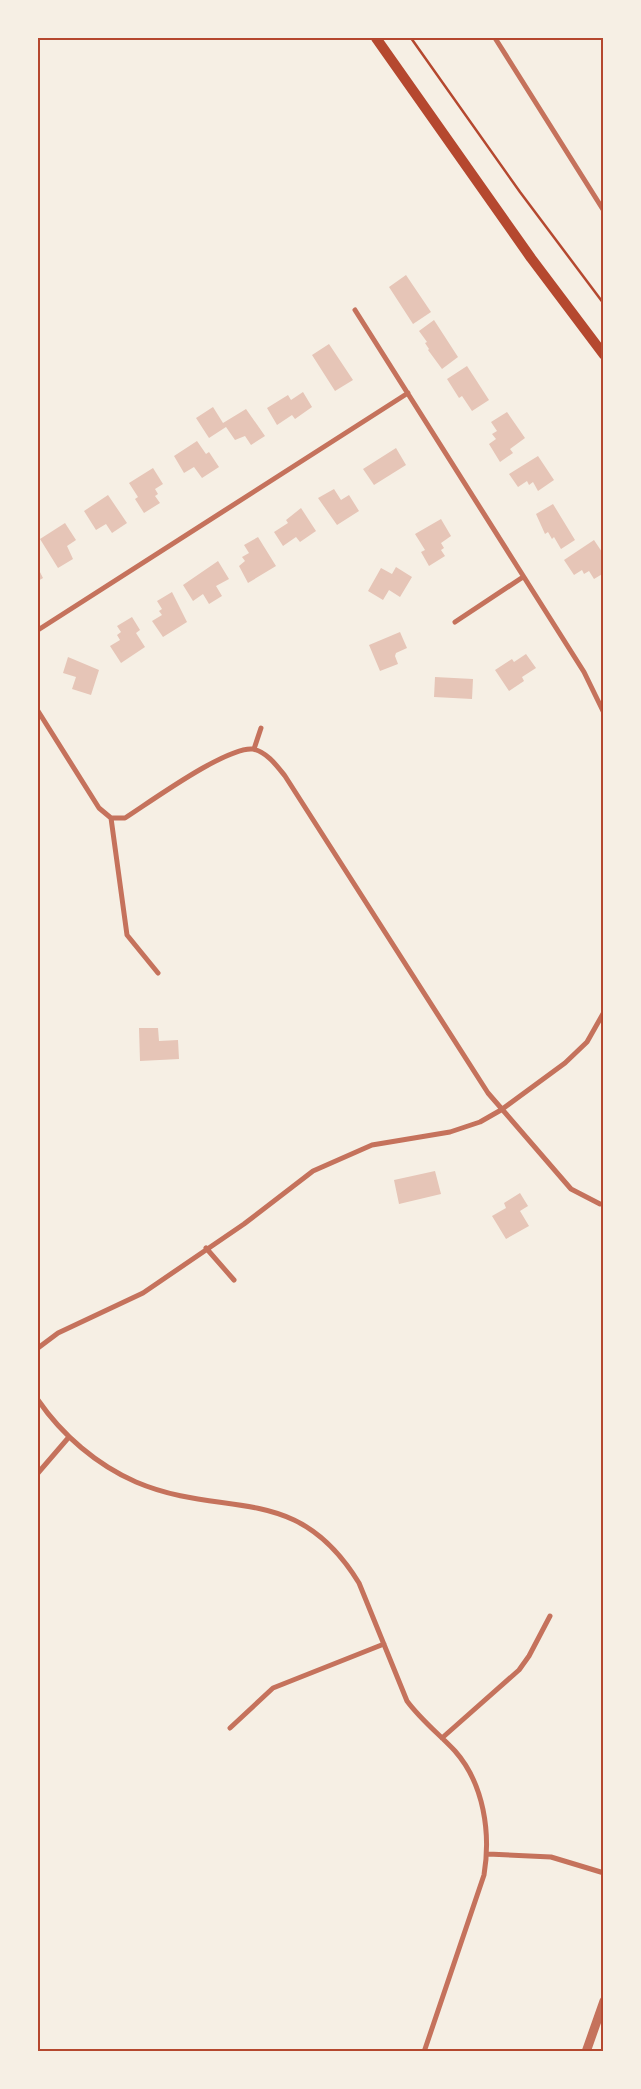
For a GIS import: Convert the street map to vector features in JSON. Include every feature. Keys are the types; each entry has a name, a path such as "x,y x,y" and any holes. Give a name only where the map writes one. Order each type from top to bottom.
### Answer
{"main road":[{"path":"376,38 453,150 604,355"}],"street":[{"path":"496,38 604,211"},
{"path":"355,310 584,672 604,713"},
{"path":"38,630 408,393"},
{"path":"455,622 523,577"},
{"path":"38,711 99,808 111,818 125,818 237,750 254,749 271,759 286,776 488,1093 571,1189 600,1204"},
{"path":"254,749 261,728"},
{"path":"111,818 127,935 158,973"},
{"path":"38,1348 58,1333 143,1293 206,1248 244,1224 313,1171 372,1145 450,1132 480,1122 501,1110 565,1063 587,1042 604,1012"},
{"path":"206,1248 234,1280"},
{"path":"38,1400 69,1437 89,1454 136,1482 190,1497 266,1508 287,1516 311,1530 331,1546 348,1565 358,1583 407,1701 456,1752 469,1771 478,1792 484,1814 488,1854 484,1875 424,2052"},
{"path":"38,1473 69,1437"},
{"path":"442,1738 518,1670 550,1616"},
{"path":"230,1728 273,1688 384,1644"},
{"path":"488,1854 551,1857 604,1873"},
{"path":"586,2052 604,2001"}],"path":[{"path":"411,38 520,192 604,304"}],"building":[{"path":"406,275 431,312 413,324 389,287"},
{"path":"434,320 458,357 442,369 428,350 425,343 427,342 419,331"},
{"path":"329,344 353,380 335,391 312,355"},
{"path":"467,366 489,400 472,411 462,396 459,398 447,379"},
{"path":"303,392 312,407 295,419 292,415 277,425 267,408 288,395 291,400"},
{"path":"213,407 223,423 246,409 265,436 251,445 245,436 235,440 226,427 209,438 196,418"},
{"path":"507,412 525,438 510,449 513,453 500,462 489,444 496,439 492,434 497,431 491,422"},
{"path":"197,441 206,454 209,452 219,467 202,478 194,467 184,473 174,456"},
{"path":"396,448 406,465 374,485 363,469"},
{"path":"538,456 554,480 538,491 533,482 529,485 527,481 518,487 509,474"},
{"path":"153,468 163,484 155,489 158,494 155,496 160,503 144,513 135,499 138,497 129,483"},
{"path":"334,489 341,500 349,495 359,511 337,525 318,498"},
{"path":"108,495 127,523 112,533 106,524 96,530 84,511"},
{"path":"553,504 575,540 561,549 554,537 552,539 548,532 545,534 536,514"},
{"path":"301,508 316,531 300,542 296,537 283,546 274,532 288,523 286,520"},
{"path":"441,519 451,536 441,543 444,548 441,550 445,556 429,566 421,552 425,550 415,534"},
{"path":"65,523 76,540 67,546 73,559 58,568 40,539"},
{"path":"258,537 276,566 248,583 239,566 245,561 242,557 249,553 244,545"},
{"path":"594,540 604,555 604,573 594,579 589,571 584,574 582,570 574,575 564,560"},
{"path":"218,561 229,579 216,586 222,596 209,604 203,594 193,601 183,585"},
{"path":"396,567 412,577 400,597 389,590 383,600 368,591 381,568 392,574"},
{"path":"38,568 43,578 38,581"},
{"path":"172,592 187,622 163,637 152,621 162,615 159,611 162,609 157,601"},
{"path":"132,617 140,630 136,633 145,647 121,663 110,646 120,640 117,635 121,632 117,626"},
{"path":"400,632 407,648 396,653 395,656 398,664 380,671 369,645"},
{"path":"526,654 536,668 522,677 524,681 509,691 495,670 512,659 514,662"},
{"path":"68,657 99,670 91,695 72,689 76,677 63,673"},
{"path":"435,677 473,679 472,699 434,697"},
{"path":"139,1028 158,1028 159,1041 178,1040 179,1059 140,1061"},
{"path":"435,1171 441,1194 399,1204 394,1180"},
{"path":"520,1193 528,1206 520,1211 529,1226 506,1239 492,1216 506,1208 504,1203"}]}
